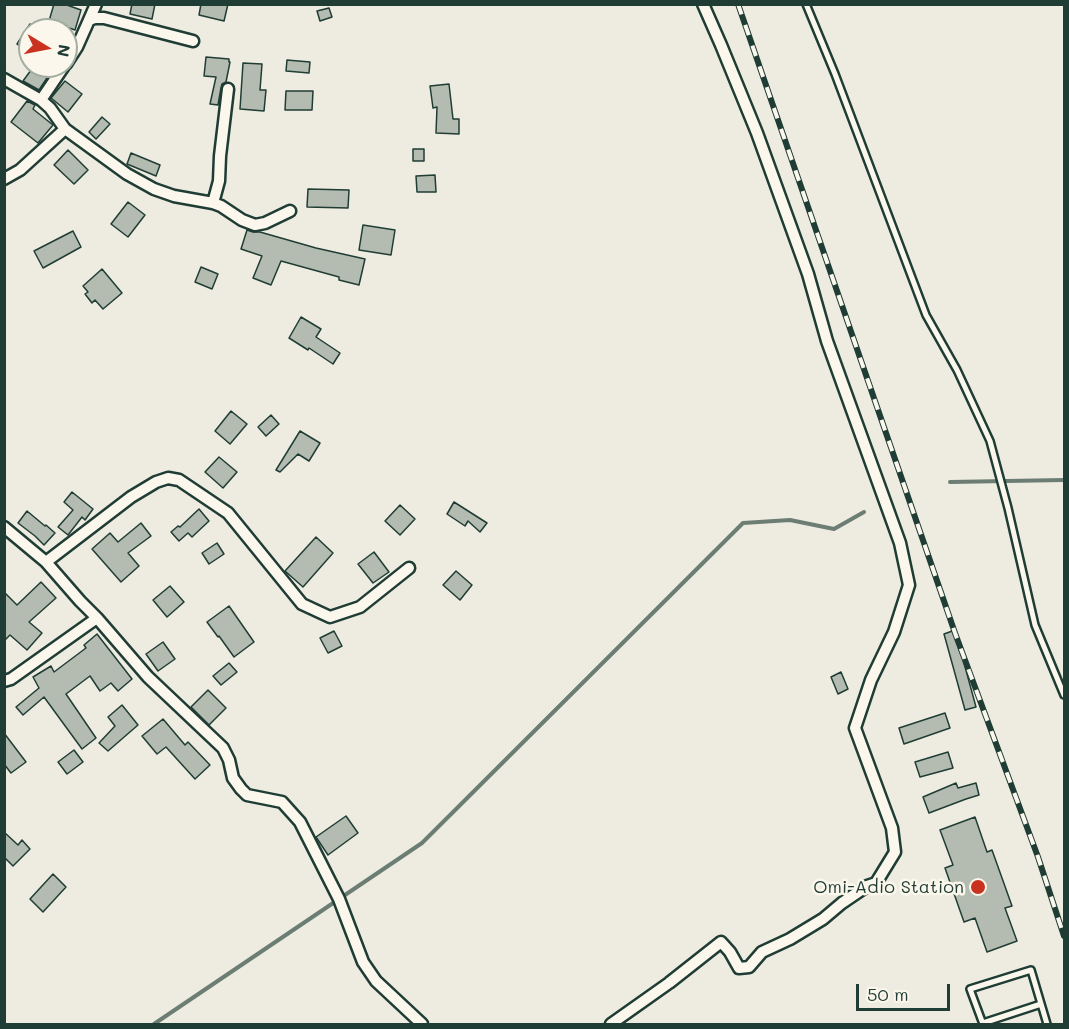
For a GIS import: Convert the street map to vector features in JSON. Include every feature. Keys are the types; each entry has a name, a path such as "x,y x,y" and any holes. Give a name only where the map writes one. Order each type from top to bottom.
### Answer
{"street":[{"path":"78,45 96,4"},
{"path":"611,1024 721,942 739,968 749,967 762,952 823,919 867,886 876,883 895,852 892,828 855,728 871,680 894,632 909,585 896,532 826,341 808,274 757,133 703,4"},
{"path":"89,20 104,18 193,41"},
{"path":"40,100 56,78"},
{"path":"4,79 40,100 50,108 65,129 127,174 154,189 174,196 213,203 255,225 265,223 290,211"},
{"path":"213,203 219,181 228,89"},
{"path":"4,179 21,170 65,129"},
{"path":"46,562 131,497 156,482 168,478 179,480 228,513 302,604 330,617 360,607 409,568"},
{"path":"4,527 46,562 148,677 223,748 229,760 233,778 241,789 248,795 282,802 300,822 339,899 363,962 376,981 422,1024"},
{"path":"4,681 11,679 97,618"}],"lane":[{"path":"806,4 836,74 926,315 957,370 990,441 1035,625 1065,695"},
{"path":"1041,1004 983,1024 970,989 1031,970 1047,1024"}],"building":[{"path":"54,4 64,4 81,10 78,20 78,18 50,18"},
{"path":"132,4 155,4 152,19 130,14"},
{"path":"201,4 228,4 224,21 199,15"},
{"path":"329,8 332,17 320,21 317,11"},
{"path":"206,57 229,59 230,62 218,105 210,104 216,77 204,76"},
{"path":"287,60 310,62 309,73 286,71"},
{"path":"243,63 262,64 260,90 266,90 264,111 240,109"},
{"path":"25,78 47,78 39,90 23,81"},
{"path":"65,81 82,94 68,112 51,98"},
{"path":"449,84 453,119 459,119 459,134 436,133 437,107 433,108 430,86"},
{"path":"286,91 313,91 312,110 285,110"},
{"path":"27,101 35,105 33,109 53,125 38,143 11,122"},
{"path":"102,117 110,124 96,139 89,132"},
{"path":"413,149 424,149 424,161 413,161"},
{"path":"68,150 88,170 74,184 54,165"},
{"path":"131,153 160,165 156,176 127,164"},
{"path":"435,175 436,192 417,192 416,176"},
{"path":"308,189 349,190 348,208 307,207"},
{"path":"128,202 145,215 128,237 111,224"},
{"path":"363,225 395,230 391,255 359,250"},
{"path":"247,230 365,259 359,285 281,261 271,285 253,278 262,256 241,249"},
{"path":"73,231 81,247 43,268 34,251"},
{"path":"201,267 218,274 212,289 195,282"},
{"path":"102,269 122,293 103,309 95,300 92,303 85,294 88,292 83,286"},
{"path":"301,317 321,329 316,337 340,353 333,364 289,338"},
{"path":"231,411 247,424 230,444 215,431"},
{"path":"271,415 279,424 266,436 258,427"},
{"path":"300,431 320,443 309,461 298,454 280,472 276,470"},
{"path":"219,457 237,472 223,488 205,472"},
{"path":"72,492 93,509 85,520 82,517 68,535 58,527 73,510 64,502"},
{"path":"454,502 487,523 480,532 468,521 465,526 447,514"},
{"path":"400,505 415,519 400,535 385,521"},
{"path":"199,509 209,521 192,537 188,533 179,541 171,532 178,526 180,527"},
{"path":"27,511 55,533 44,545 18,523"},
{"path":"141,523 151,536 128,553 139,566 121,582 92,549 110,533 118,542"},
{"path":"316,537 333,553 303,587 285,571"},
{"path":"217,543 224,554 209,564 202,553"},
{"path":"374,552 389,572 373,583 358,564"},
{"path":"456,571 472,585 460,600 443,585"},
{"path":"41,582 56,598 29,622 42,633 27,650 10,635 4,641 4,592 17,605"},
{"path":"170,586 184,602 167,617 153,600"},
{"path":"229,606 254,642 234,657 207,622"},
{"path":"955,630 976,707 965,710 944,634"},
{"path":"334,631 342,646 328,653 320,638"},
{"path":"97,634 132,679 118,691 111,683 100,691 90,676 66,694 96,738 82,749 44,697 23,715 16,707 39,688 33,677 51,666 54,672 86,648 84,645"},
{"path":"163,642 175,659 158,671 146,654"},
{"path":"229,663 237,672 221,685 213,676"},
{"path":"841,672 848,689 838,694 831,677"},
{"path":"208,690 226,708 209,725 191,707"},
{"path":"122,705 138,725 108,751 99,743 115,726 108,717"},
{"path":"945,713 950,728 904,744 899,728"},
{"path":"163,719 185,745 188,742 210,765 195,779 166,747 157,754 142,736"},
{"path":"4,733 26,762 11,773 4,764"},
{"path":"74,750 83,762 67,774 58,762"},
{"path":"948,752 953,768 920,777 915,762"},
{"path":"956,783 958,788 976,783 979,795 929,813 923,797"},
{"path":"346,816 358,833 328,855 316,837"},
{"name":"Omi-Adio Station","path":"975,817 987,852 992,850 1012,906 1005,908 1017,941 987,952 975,918 964,922 945,868 953,865 940,830"},
{"path":"4,832 18,845 22,840 30,849 13,866 4,857"},
{"path":"53,874 66,887 43,912 30,899"}],"waterway":[{"path":"950,482 1064,480"},
{"path":"154,1024 422,843 743,523 790,520 834,529 864,512"}],"railway":[{"path":"738,4 955,633 1038,857 1064,936"}],"place":[{"name":"Omi-Adio Station","path":"978,887"}]}
